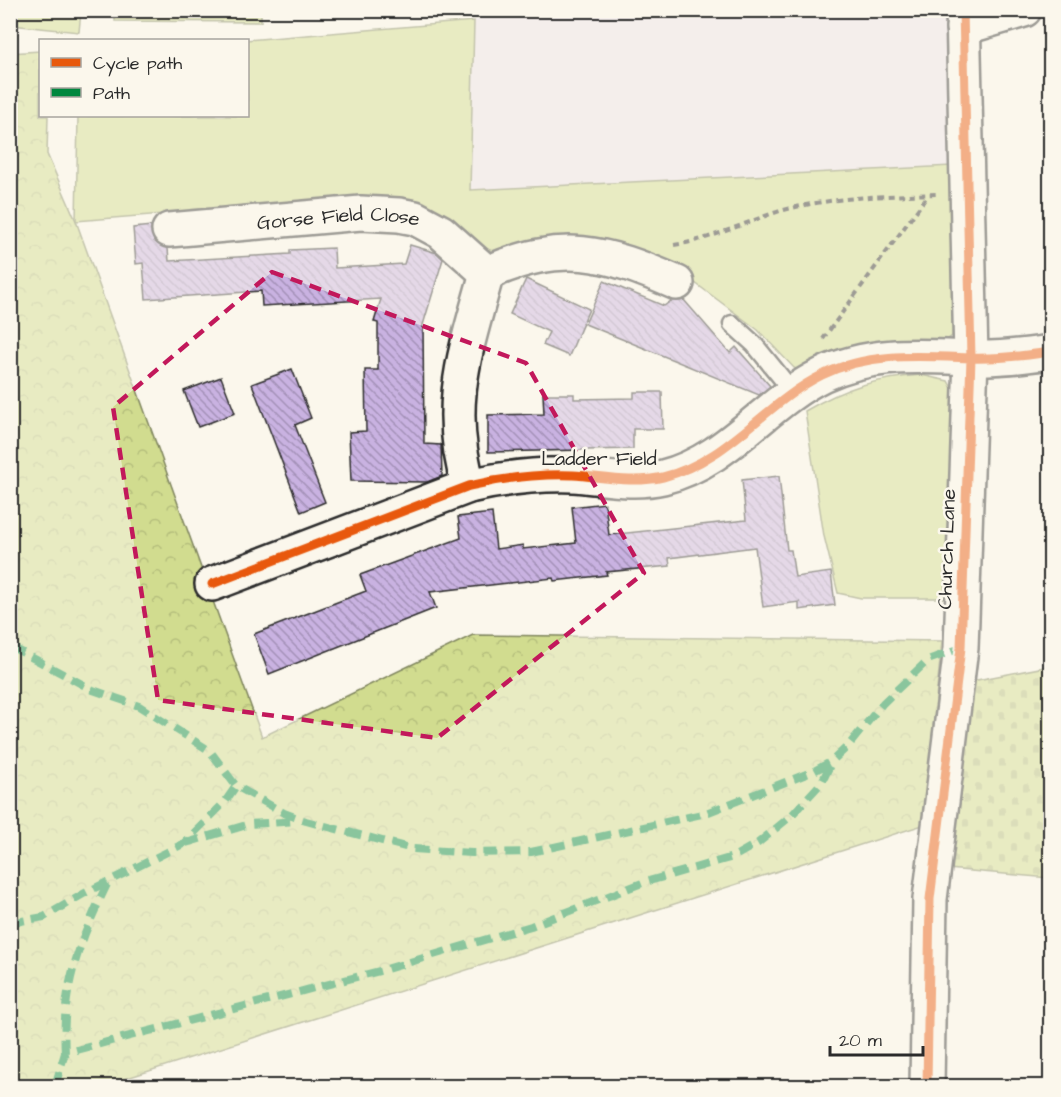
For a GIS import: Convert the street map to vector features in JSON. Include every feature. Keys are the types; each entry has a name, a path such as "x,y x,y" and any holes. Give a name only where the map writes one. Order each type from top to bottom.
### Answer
{"street":[{"path":"963,19 1024,10"},
{"name":"Church Lane","path":"927,1086 930,899 961,648 971,358 963,19"},
{"name":"Gorse Field Close","path":"169,230 361,213 399,215 415,218 441,232 487,273"},
{"path":"469,486 462,465 456,423 457,403 462,365 487,273 529,257 568,252 616,260 677,283"},
{"name":"Ladder Field","path":"212,584 469,486 505,478 546,475 634,480 679,472 725,447 793,392 837,369 875,358 928,356 1014,358 1050,352"}],"lane":[{"path":"732,324 754,344 793,392"}],"path":[{"path":"667,246 697,241 802,206 831,201 966,193"},
{"path":"821,342 909,225 928,194"}],"highlighted area":[{"path":"272,272 526,363 644,573 437,738 158,700 113,407"}],"shaded area":[{"path":"474,11 946,11 952,166 470,191"}],"green space":[{"path":"11,10 81,11 79,32 11,25"},
{"path":"115,11 261,11 261,22 115,21"},
{"path":"474,21 470,190 952,166 952,336 945,341 803,372 794,368 758,330 687,277 514,251 493,251 351,199 76,221 78,117 249,117 249,40"},
{"path":"39,51 39,117 48,117 47,154 76,221 262,737 473,635 942,641 923,825 102,1086 11,1086 10,53"},
{"path":"921,375 948,381 955,394 953,598 861,598 838,593 824,536 805,411 847,390 874,382"},
{"path":"1050,666 1050,878 948,869 972,681"}],"building":[{"path":"151,226 154,241 168,248 169,261 290,254 290,250 334,248 335,268 404,264 410,245 437,253 443,259 423,325 424,444 441,445 442,476 427,482 351,481 349,432 366,431 365,370 378,370 378,323 374,322 381,299 262,306 261,291 146,299 143,263 136,264 133,228"},
{"path":"526,279 589,309 569,356 543,345 549,332 510,314"},
{"path":"604,281 664,306 671,301 684,300 730,353 736,347 770,386 759,395 585,324"},
{"path":"292,369 311,418 295,425 325,502 301,512 252,384"},
{"path":"221,377 235,413 198,427 184,391"},
{"path":"634,392 662,392 663,429 633,429 633,449 488,452 488,415 544,414 543,394 574,394 574,399 634,398"},
{"path":"779,476 787,550 791,550 795,577 831,572 835,605 799,610 799,602 763,607 755,547 669,558 670,566 606,572 607,575 554,581 553,578 430,592 436,608 269,674 254,634 366,591 360,575 461,538 458,517 492,513 496,549 523,545 523,549 576,543 572,507 605,503 609,535 746,520 742,480"}],"marked path":[{"path":"10,646 93,690 139,706 210,751 236,786"},
{"path":"10,923 44,917 85,893 183,844 225,802 236,786 284,813 306,821 413,849 472,853 531,852 706,813 814,771 832,761 849,745 883,703 928,660 961,648"},
{"path":"55,1086 65,1053 383,970 531,926 642,883 733,857 758,843 791,816 822,782 832,761"},
{"path":"186,843 250,824 297,821"},
{"path":"65,1053 66,1006 75,964 89,923 109,880"}],"cycle path":[{"path":"927,1086 930,899 961,648 971,358 963,10"},
{"path":"212,584 469,486 547,475 640,480 663,477 686,469 727,445 801,387 822,375 858,362 894,357 990,358 1050,352"}]}
